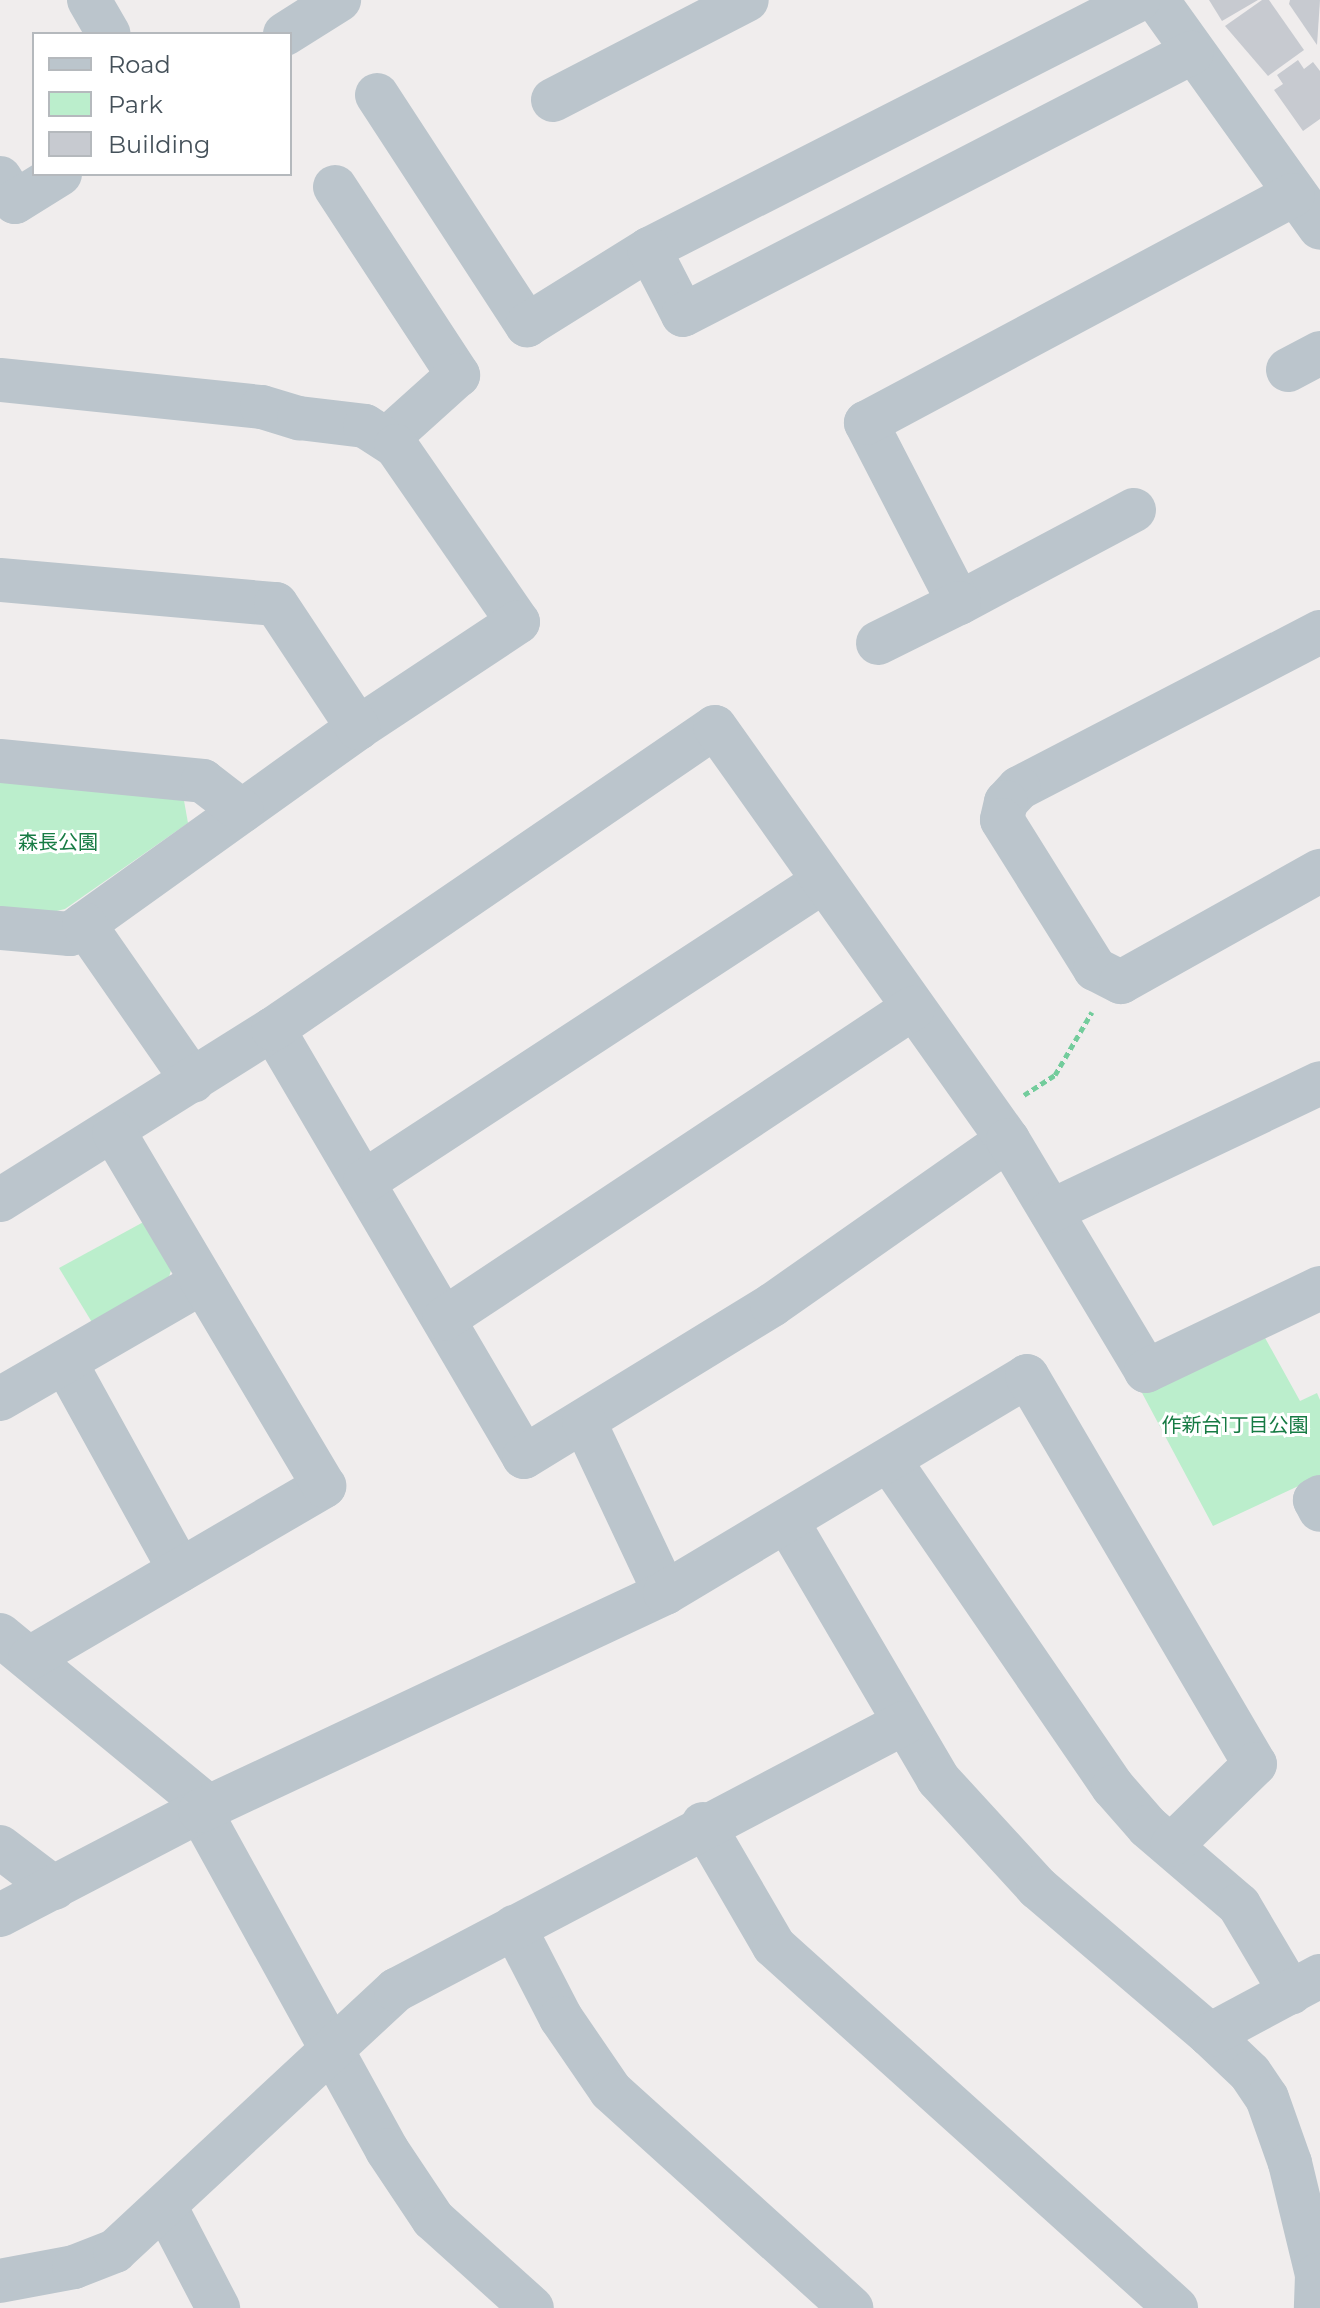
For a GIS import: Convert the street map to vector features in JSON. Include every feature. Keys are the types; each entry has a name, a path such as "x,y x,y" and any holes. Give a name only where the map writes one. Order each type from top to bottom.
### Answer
{"street":[{"path":"89,0 108,32"},
{"path":"290,20 339,0"},
{"path":"553,100 747,0"},
{"path":"377,95 527,325 649,249 1138,0"},
{"path":"1157,0 1191,53 1320,228"},
{"path":"649,249 683,315 1191,53"},
{"path":"0,178 15,202 57,176"},
{"path":"335,187 458,375 388,438"},
{"path":"959,603 866,423 1293,195"},
{"path":"0,380 262,407 299,418 365,426 388,438 518,622 358,728 70,934 0,928"},
{"path":"878,643 1134,510"},
{"path":"0,580 276,604 358,728"},
{"path":"1320,632 1019,788 1006,802 1002,820 1095,969 1110,980 1135,978 1320,871"},
{"path":"0,1200 114,1133 273,1029 715,727 999,1129 1146,1371 1320,1288"},
{"path":"0,761 203,781 242,811"},
{"path":"365,1181 824,881"},
{"path":"84,924 193,1081"},
{"path":"444,1319 913,1008"},
{"path":"273,1029 365,1181 524,1457 772,1305 999,1129"},
{"path":"1051,1211 1320,1083"},
{"path":"114,1133 324,1486 180,1570 15,1646 205,1809 330,2048 433,2219 532,2308"},
{"path":"0,1399 203,1282"},
{"path":"65,1362 180,1570"},
{"path":"0,1915 205,1809 665,1593 788,1523 1027,1376 1255,1764 1173,1844"},
{"path":"584,1421 665,1593"},
{"path":"889,1460 1113,1787 1148,1827 1173,1844 1239,1905 1305,1985 1210,2035"},
{"path":"1320,1497 1315,1500 1320,1510"},
{"path":"788,1523 938,1779 1038,1888 1250,2073 1278,2122 1317,2275 1316,2308"},
{"path":"0,2281 74,2267 115,2251 166,2208 330,2048 396,1990 703,1824 904,1723"},
{"path":"703,1824 774,1946 1176,2308"},
{"path":"0,1847 54,1888"},
{"path":"514,1927 561,2018 611,2091 851,2308"},
{"path":"166,2208 218,2308"}],"path":[{"path":"999,1129 1055,1075 1110,980"}],"green space":[{"name":"森長公園","path":"0,779 183,795 188,823 65,909 36,916 0,913"},
{"path":"149,1219 174,1261 168,1280 93,1324 59,1268"},
{"name":"作新台1丁目公園","path":"1264,1336 1300,1401 1317,1393 1320,1400 1320,1476 1213,1526 1141,1391"}],"building":[{"path":"1209,0 1258,0 1222,21"},
{"path":"1262,0 1269,0 1304,50 1268,76 1225,26"},
{"path":"1290,0 1320,0 1317,45 1289,4"},
{"path":"1298,60 1304,69 1313,62 1320,71 1320,119 1303,131 1274,90 1283,84 1277,75"}]}
